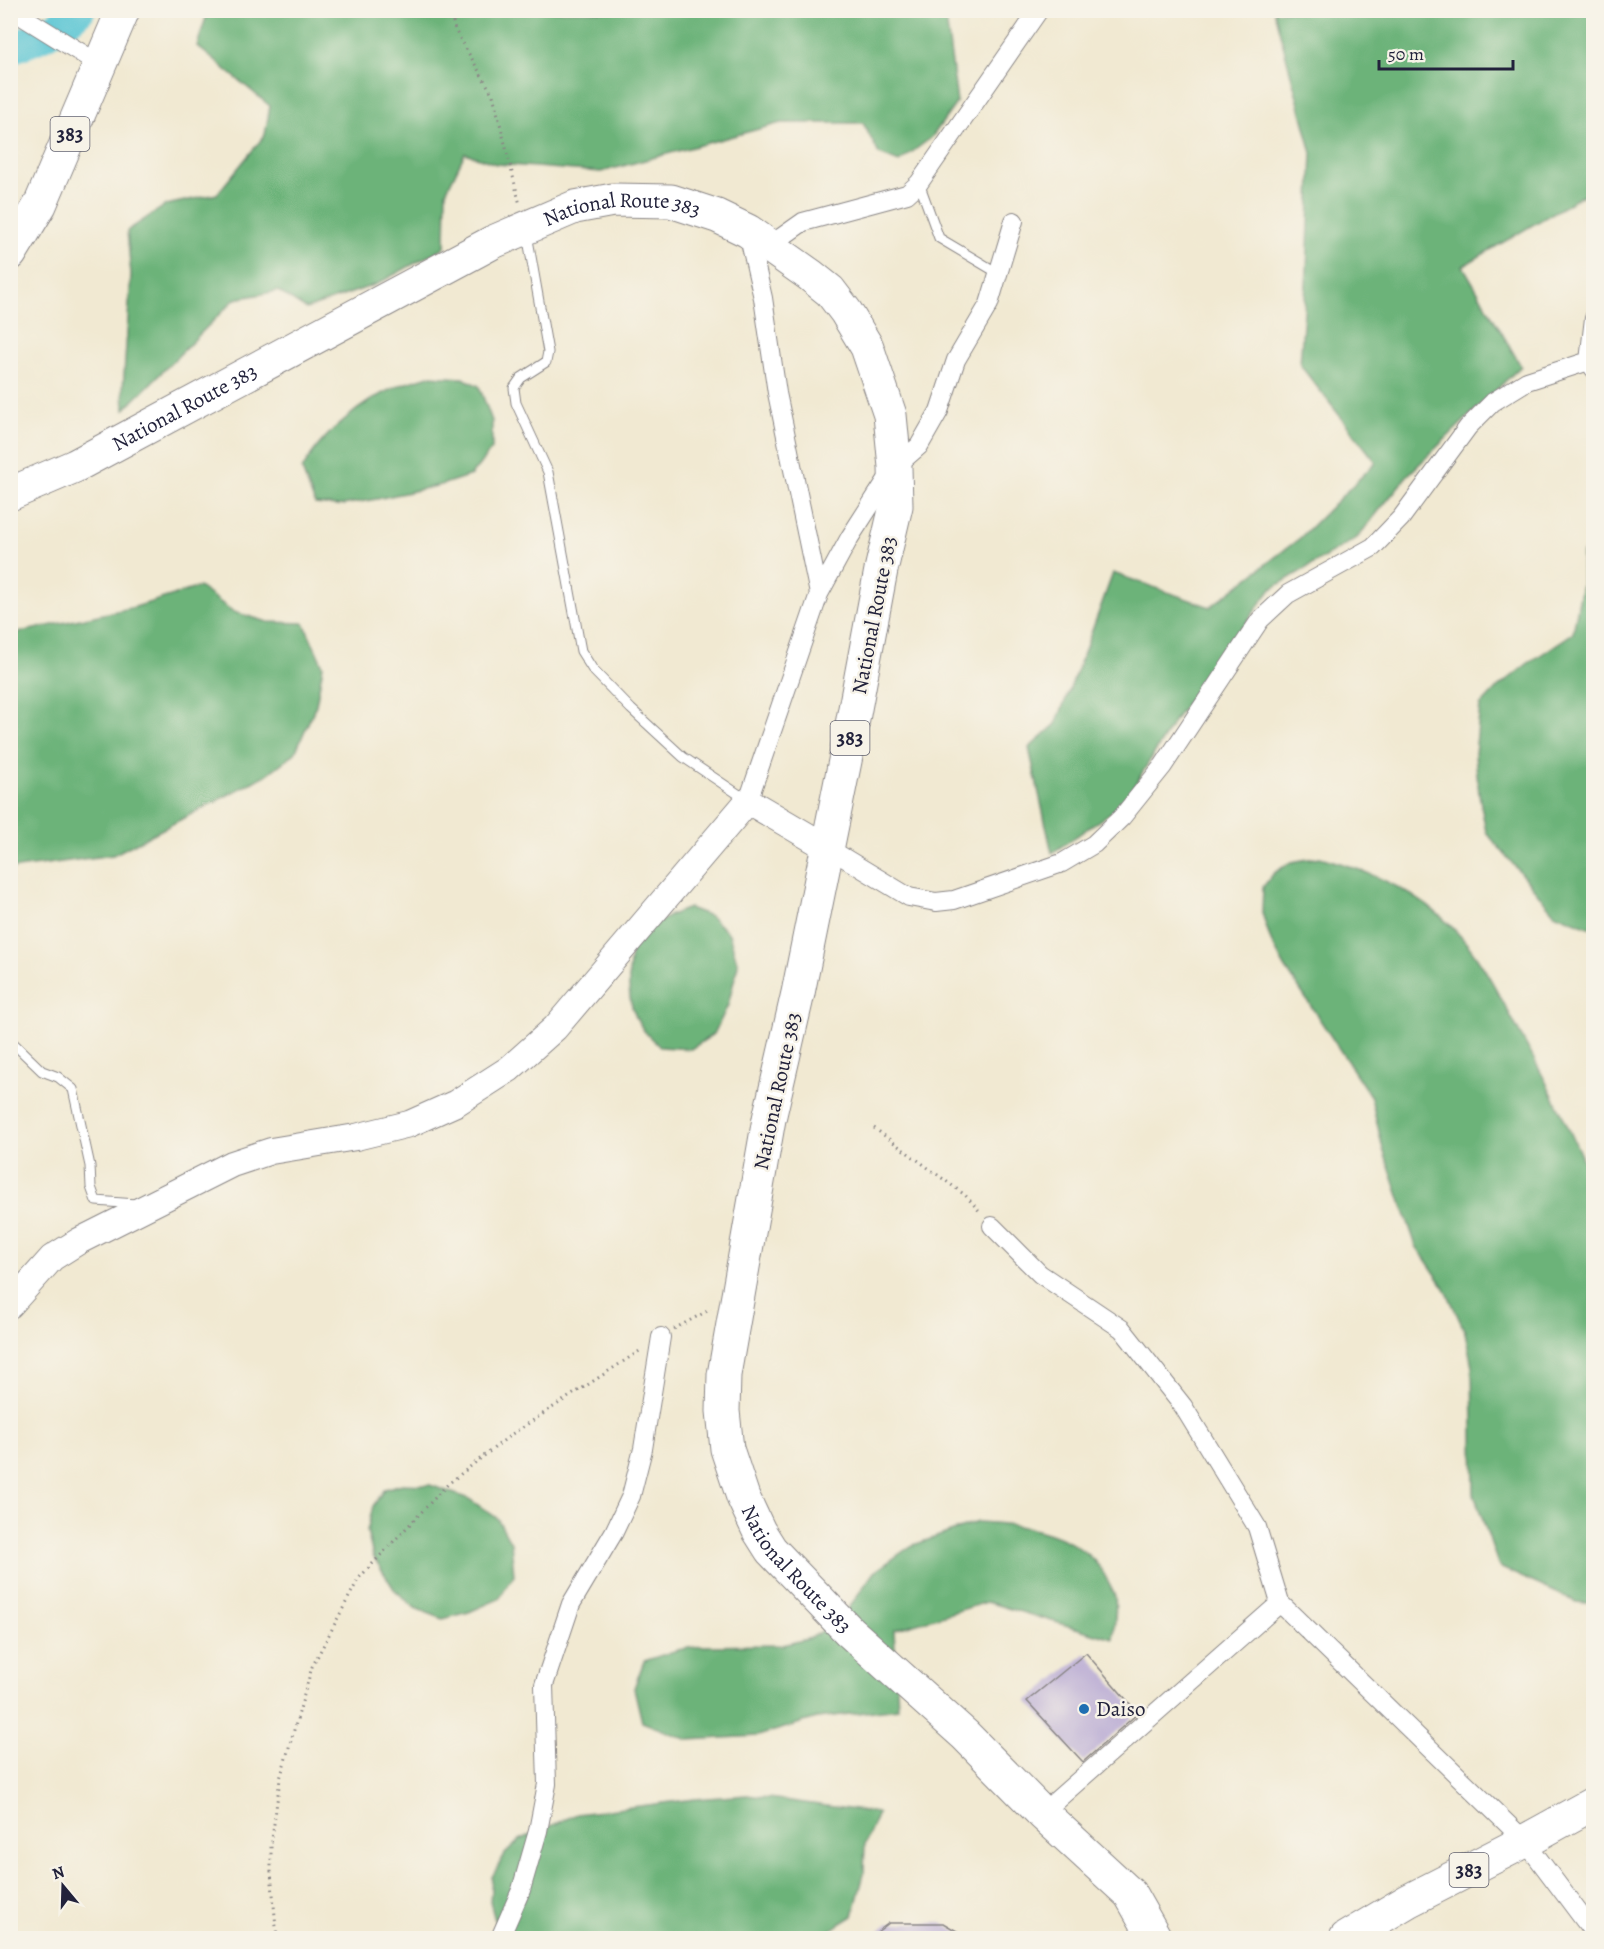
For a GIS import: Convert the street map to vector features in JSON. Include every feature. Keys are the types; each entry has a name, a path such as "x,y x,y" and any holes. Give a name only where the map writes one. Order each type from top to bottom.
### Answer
{"highway":[{"name":"383","path":"10,254 40,205 123,10"},
{"name":"National Route 383","path":"10,494 75,466 493,242 575,207 613,200 671,201 717,216 758,239 830,291 867,347 890,415 896,506 881,570 828,848 770,1119 738,1295 724,1375 723,1411 727,1449 743,1497 771,1550 849,1631 965,1735 1042,1813 1130,1894 1155,1938"},
{"name":"383","path":"1347,1938 1408,1901 1593,1803"}],"street":[{"path":"12,10 99,64"},
{"path":"819,594 779,404 763,298 758,239 803,222 907,194 919,183 1039,10"},
{"path":"10,1305 52,1258 79,1241 232,1164 271,1151 356,1137 409,1124 456,1103 508,1069 555,1028 748,801 819,594 850,537 895,467 918,446 939,411 956,360 989,304 1014,221"},
{"path":"748,801 909,897 936,902 954,900 1062,863 1094,844 1122,817 1163,766 1260,620 1288,594 1373,547 1401,518 1468,428 1493,402 1527,381 1591,365 1593,318"},
{"path":"992,1226 1040,1274 1122,1329 1183,1406 1257,1527 1280,1603 1525,1841 1593,1933"},
{"path":"500,1938 521,1890 540,1822 547,1784 544,1685 571,1604 614,1532 631,1496 643,1449 661,1336"},
{"path":"1042,1813 1280,1603"}],"lane":[{"path":"919,183 939,238 998,273"},
{"path":"526,229 548,352 546,362 521,378 514,388 516,403 548,472 580,651 593,670 683,757 748,801"},
{"path":"11,1041 42,1071 58,1077 73,1089 90,1166 91,1187 96,1201 152,1204"}],"path":[{"path":"450,10 455,30 493,95 526,229"},
{"path":"874,1128 965,1195 992,1226"},
{"path":"277,1938 271,1845 280,1779 312,1667 359,1578 448,1484 512,1434 661,1336 738,1295"}],"green space":[{"path":"208,11 945,11 957,102 932,137 899,162 879,154 863,123 781,123 601,172 496,164 465,153 446,192 445,247 377,284 306,309 278,291 235,299 124,410 123,389 131,275 127,231 166,205 217,194 265,135 270,106 197,46"},
{"path":"1274,11 1593,11 1594,187 1463,266 1521,366 1407,476 1357,538 1271,589 1176,718 1123,804 1052,853 1029,748 1056,724 1113,573 1210,607 1300,538 1376,462 1300,365 1312,153"},
{"path":"429,376 463,378 479,386 492,421 492,449 471,475 441,485 377,499 337,506 315,504 302,470 320,444 343,420 384,392"},
{"path":"1593,545 1593,929 1554,913 1486,832 1475,754 1480,706 1495,690 1527,664 1573,633 1582,584 1582,553"},
{"path":"199,587 234,612 268,622 304,623 323,666 316,705 295,753 266,775 113,855 11,869 11,634 135,607"},
{"path":"1320,857 1356,868 1408,893 1438,914 1472,950 1539,1068 1593,1185 1593,1604 1577,1602 1499,1567 1474,1494 1472,1366 1465,1332 1445,1288 1416,1246 1383,1149 1371,1097 1285,967 1271,941 1262,913 1263,887 1274,873 1291,862"},
{"path":"689,908 710,916 729,934 738,965 728,1005 714,1034 691,1049 660,1047 643,1029 635,1016 632,1005 629,983 633,938 671,915"},
{"path":"402,1484 430,1485 469,1499 497,1518 511,1543 514,1575 499,1599 469,1612 443,1619 415,1608 394,1589 373,1556 367,1531 373,1506 385,1489"},
{"path":"978,1522 1015,1526 1054,1535 1087,1554 1100,1567 1115,1595 1116,1613 1113,1639 987,1602 894,1630 898,1708 817,1718 758,1736 688,1740 642,1722 634,1688 644,1661 677,1650 701,1646 783,1645 811,1638 840,1620 874,1572 911,1546"},
{"path":"747,1795 878,1813 865,1844 864,1874 853,1916 818,1938 500,1938 490,1902 492,1877 505,1854 520,1840 577,1814 695,1799"}],"building":[{"name":"Daiso","path":"1086,1653 1138,1713 1083,1762 1027,1701"},
{"path":"889,1923 943,1923 969,1938 869,1938"}],"waterway":[{"path":"10,48 47,33 79,10"}],"place":[{"name":"Daiso","path":"1084,1709"}]}
